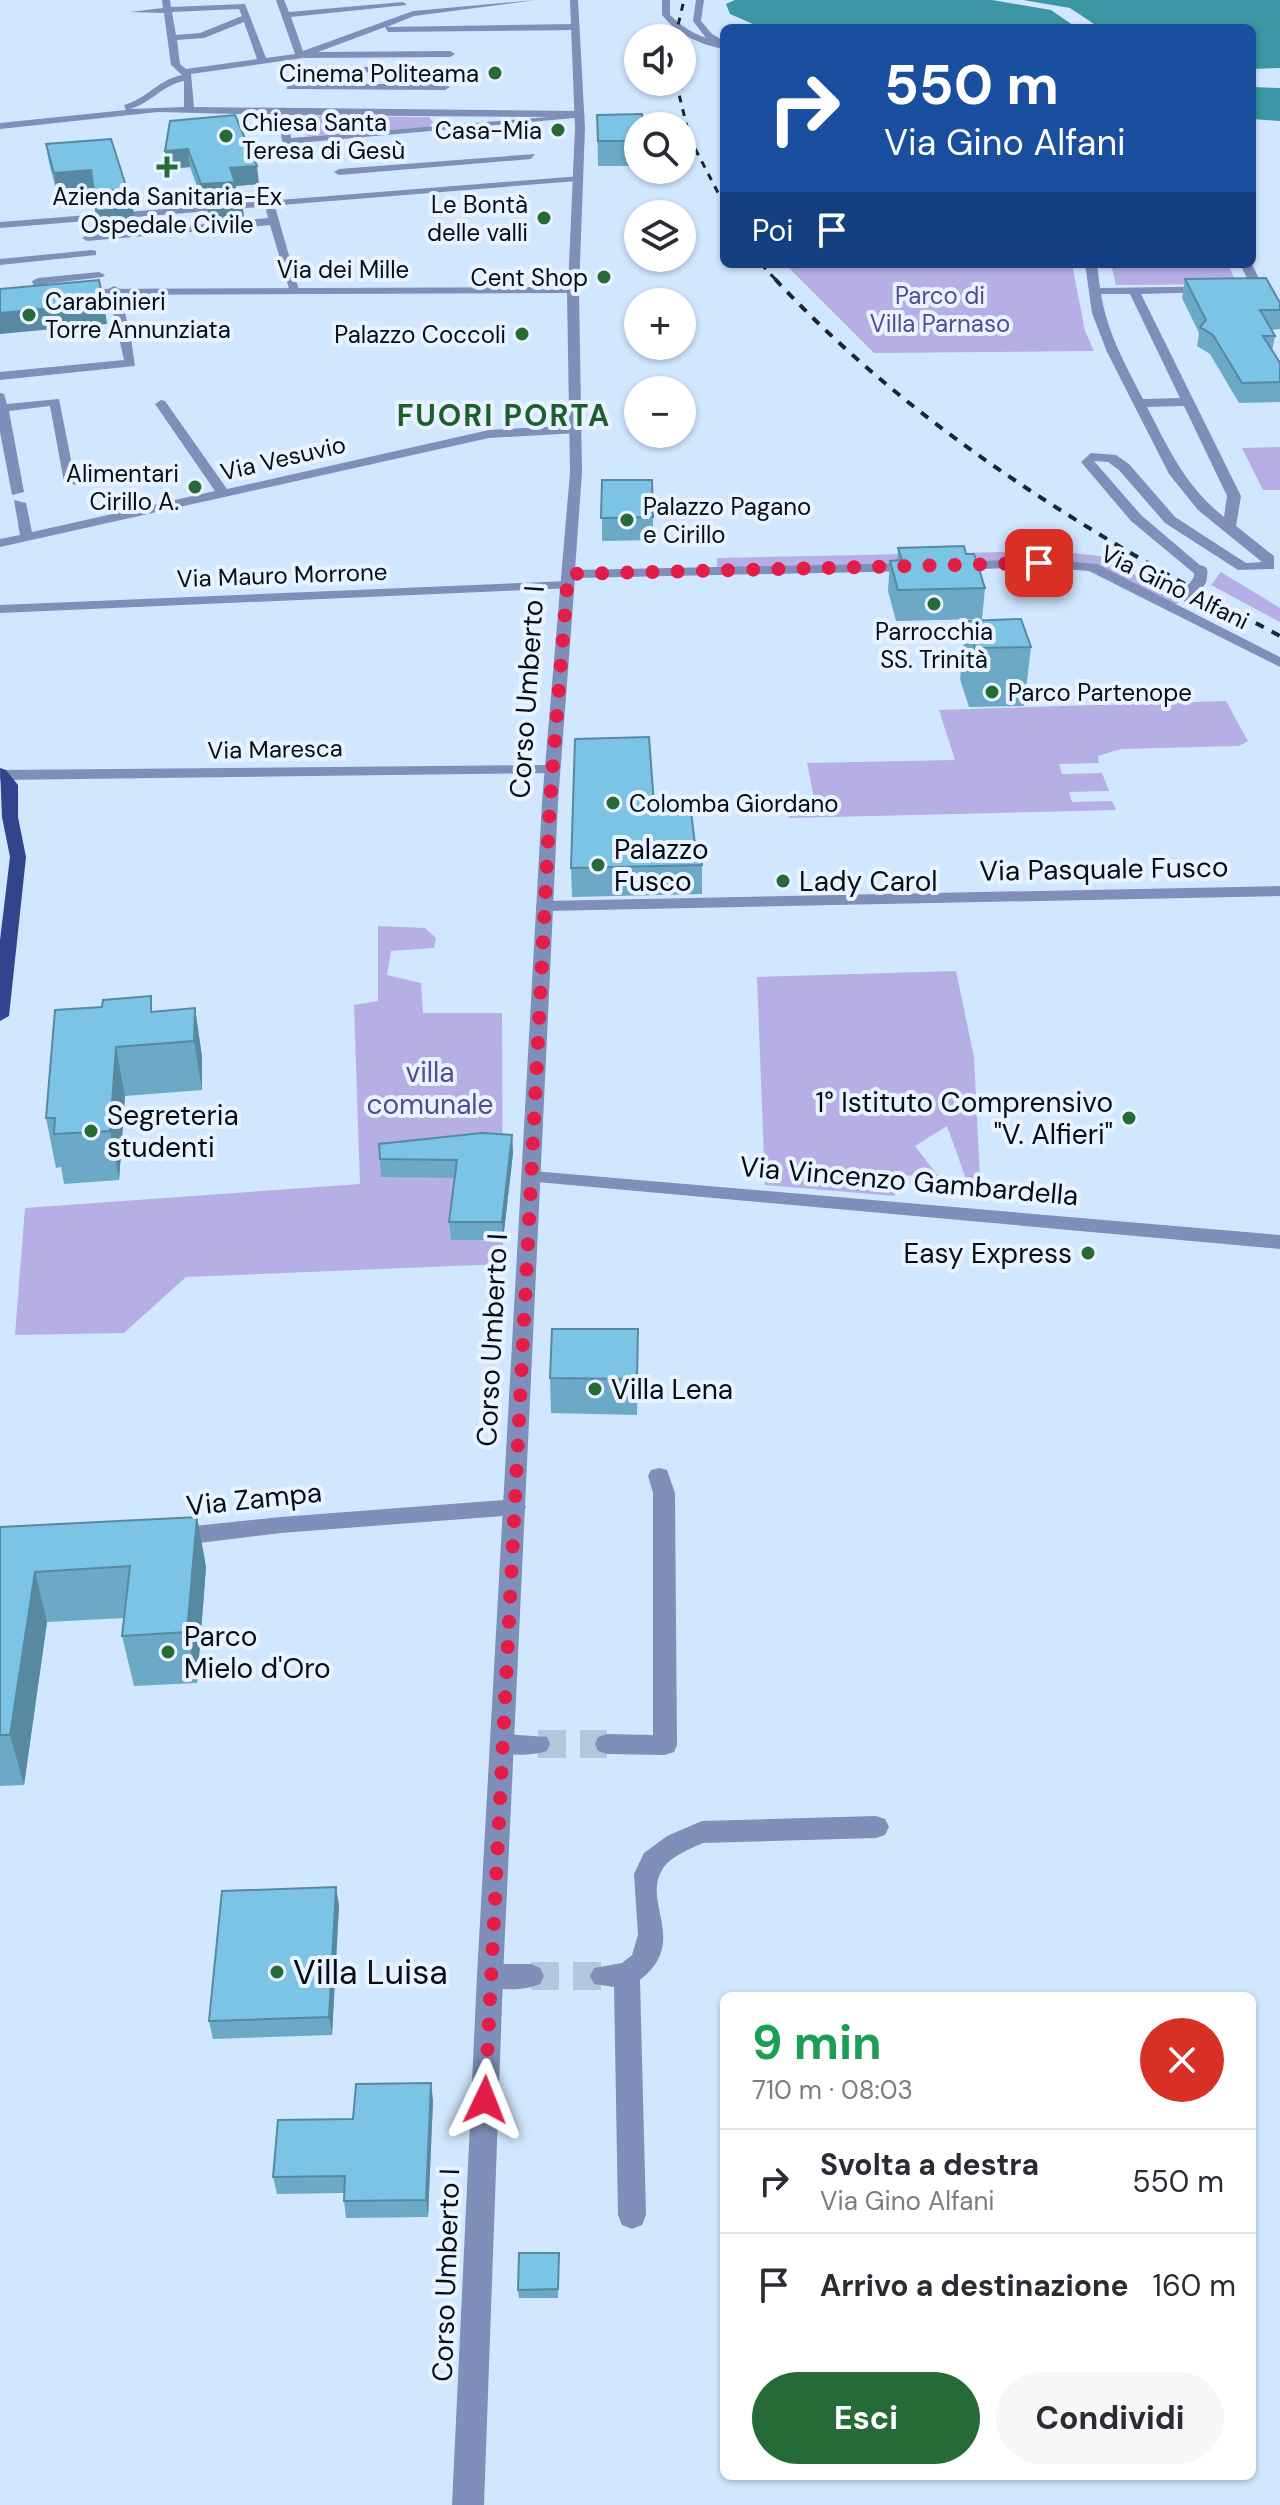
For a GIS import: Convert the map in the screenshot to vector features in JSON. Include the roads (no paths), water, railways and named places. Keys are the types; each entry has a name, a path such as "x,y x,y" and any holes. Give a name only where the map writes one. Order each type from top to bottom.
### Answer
{"main road":[{"path":"0,1016 18,857 11,830 10,785 1,774"}],"street":[{"path":"280,0 298,56 288,92 445,87"},
{"path":"316,0 320,12"},
{"path":"438,0 455,13 441,129"},
{"path":"298,56 405,16 532,0"},
{"name":"Corso Umberto I","path":"468,2505 490,1976 533,1177 551,770 578,429 573,290 580,116 574,0"},
{"path":"666,0 666,15 676,24"},
{"path":"700,0 696,15 703,30 720,43"},
{"path":"137,26 133,7 241,3 263,62"},
{"path":"104,108 137,105 168,79 187,74 200,60 204,35 201,4"},
{"path":"285,15 320,12 355,4 404,5"},
{"path":"355,4 374,30"},
{"path":"167,5 176,65 187,74 189,107"},
{"path":"172,38 204,35 245,18"},
{"path":"374,30 576,27"},
{"path":"696,31 703,30"},
{"path":"696,36 720,45"},
{"path":"200,60 263,62 298,56 450,54"},
{"path":"293,70 447,70"},
{"path":"0,126 76,115 189,107 205,112 580,116"},
{"path":"282,112 287,141 580,116"},
{"path":"511,122 519,136"},
{"path":"403,132 432,189"},
{"path":"325,138 348,196"},
{"path":"335,162 414,155 528,151 545,179"},
{"path":"0,225 577,178"},
{"path":"268,203 296,292"},
{"path":"0,376 131,363 109,289 99,275 87,238 84,218"},
{"path":"87,238 274,221"},
{"path":"0,262 92,253"},
{"path":"1091,268 1093,291 1108,339 1187,491 1269,559 1269,566 1243,567 1170,520 1124,467 1111,458 1091,457 1087,462 1136,518 1201,572 1200,580 1188,596 1170,608"},
{"path":"1093,291 1245,289 1255,283 1248,268"},
{"path":"43,295 38,281 99,275"},
{"name":"Via dei Mille","path":"28,296 109,289 296,292 573,290"},
{"path":"1134,291 1234,496 1229,527"},
{"path":"1136,398 1186,397"},
{"path":"27,537 1,403 55,402 71,482"},
{"path":"161,404 224,494"},
{"name":"Via Vesuvio","path":"0,543 489,434 578,429"},
{"name":"Via Gino Alfani","path":"567,579 1074,564 1119,579 1280,663"},
{"name":"Via Mauro Morrone","path":"0,609 567,579"},
{"name":"Via Maresca","path":"1,774 551,770"},
{"name":"Via Pasquale Fusco","path":"545,906 1280,891"},
{"name":"Via Vincenzo Gambardella","path":"533,1177 1280,1242"},
{"path":"607,1744 665,1745 664,1493 659,1476"},
{"name":"Via Zampa","path":"157,1539 281,1525 515,1507"},
{"path":"503,1744 538,1744"},
{"path":"632,2215 615,1975 643,1966 650,1953 648,1875 654,1860 684,1839 702,1832 876,1827"},
{"path":"490,1976 531,1976"}],"tunnel":[{"path":"538,1744 607,1744"},
{"path":"531,1976 603,1976"}],"railway":[{"path":"678,24 684,0"},
{"path":"679,96 690,139 720,196"},
{"path":"765,268 777,281"},
{"path":"775,279 830,335 949,434 1077,521 1280,636"}],"place":[{"name":"Cinema Politeama","path":"495,73"},
{"name":"Casa-Mia","path":"558,130"},
{"name":"Chiesa Santa Teresa di Gesù","path":"226,136"},
{"name":"Azienda Sanitaria-Ex Ospedale Civile","path":"167,167"},
{"name":"Le Bontà delle valli","path":"544,218"},
{"name":"Cent Shop","path":"604,277"},
{"name":"Carabinieri Torre Annunziata","path":"29,315"},
{"name":"Palazzo Coccoli","path":"522,334"},
{"name":"Alimentari Cirillo A.","path":"195,487"},
{"name":"Palazzo Pagano e Cirillo","path":"627,520"},
{"name":"Parrocchia SS. Trinità","path":"934,604"},
{"name":"Parco Partenope","path":"992,692"},
{"name":"Colomba Giordano","path":"613,803"},
{"name":"Palazzo Fusco","path":"598,865"},
{"name":"Lady Carol","path":"783,881"},
{"name":"1° Istituto Comprensivo \"V. Alfieri\"","path":"1129,1118"},
{"name":"Segreteria studenti","path":"91,1131"},
{"name":"Easy Express","path":"1088,1253"},
{"name":"Villa Lena","path":"595,1389"},
{"name":"Parco Mielo d'Oro","path":"168,1652"},
{"name":"Villa Luisa","path":"277,1972"}],"district":[{"name":"FUORI PORTA","path":"504,415"}],"park label":[{"name":"Parco di Villa Parnaso","path":"940,309"},
{"name":"villa comunale","path":"430,1088"}]}
